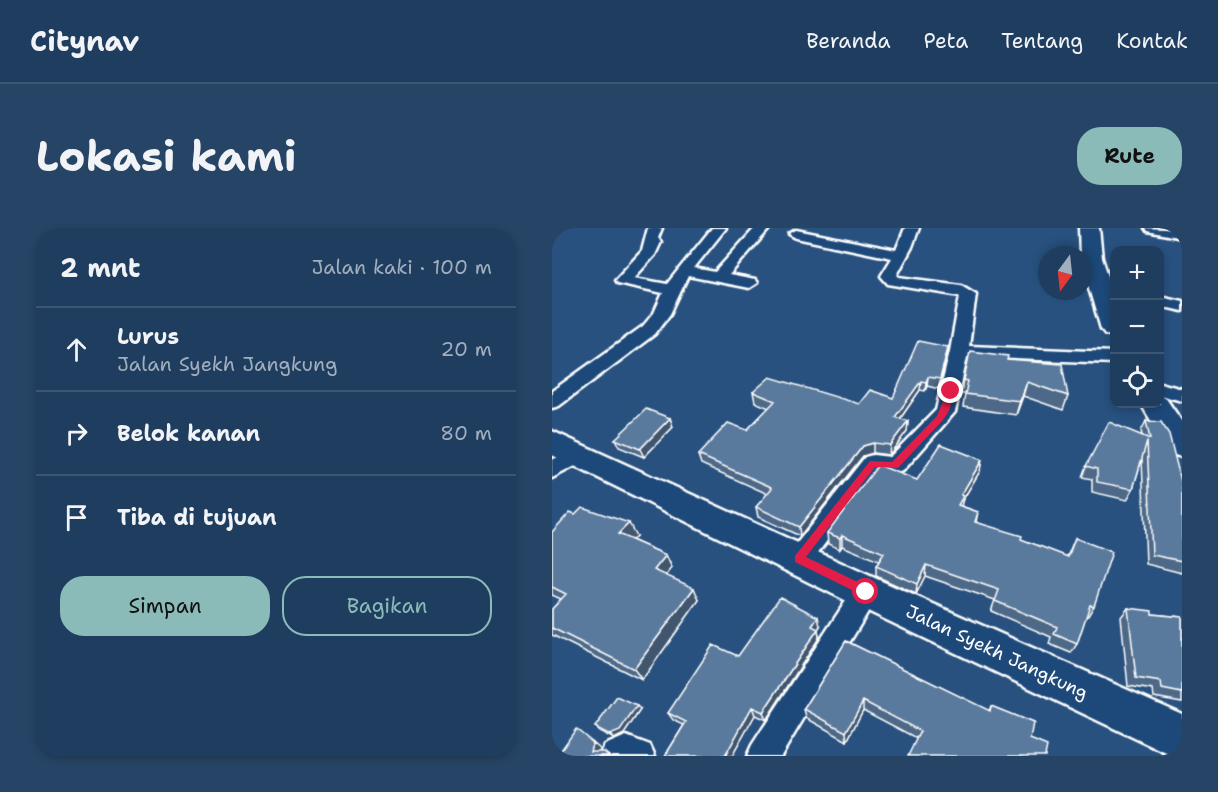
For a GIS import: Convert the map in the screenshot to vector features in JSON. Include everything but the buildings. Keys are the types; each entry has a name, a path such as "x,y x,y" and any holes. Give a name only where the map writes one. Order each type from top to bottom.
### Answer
{"main road":[{"path":"1090,244 1108,294"},
{"path":"1158,408 1182,446"},
{"name":"Jalan Syekh Jangkung","path":"561,455 799,559 1182,737"}],"street":[{"path":"655,228 651,239 654,242 649,249 650,252 623,280 671,290"},
{"path":"552,401 649,330 662,314 671,290 719,228"},
{"path":"719,277 763,228"},
{"path":"799,559 873,463 895,465 940,418 948,404 968,294 961,290 894,281 889,276 912,228"},
{"path":"1152,228 1182,234"},
{"path":"796,234 841,240 849,245 901,255"},
{"path":"685,271 749,283"},
{"path":"1164,302 1182,306"},
{"path":"959,351 1110,358"},
{"path":"1164,390 1182,395"},
{"path":"763,756 866,592"},
{"path":"616,756 626,751 639,756"}],"route":[{"path":"866,592 799,559 873,463 895,465 940,418 945,411 951,391"}]}
